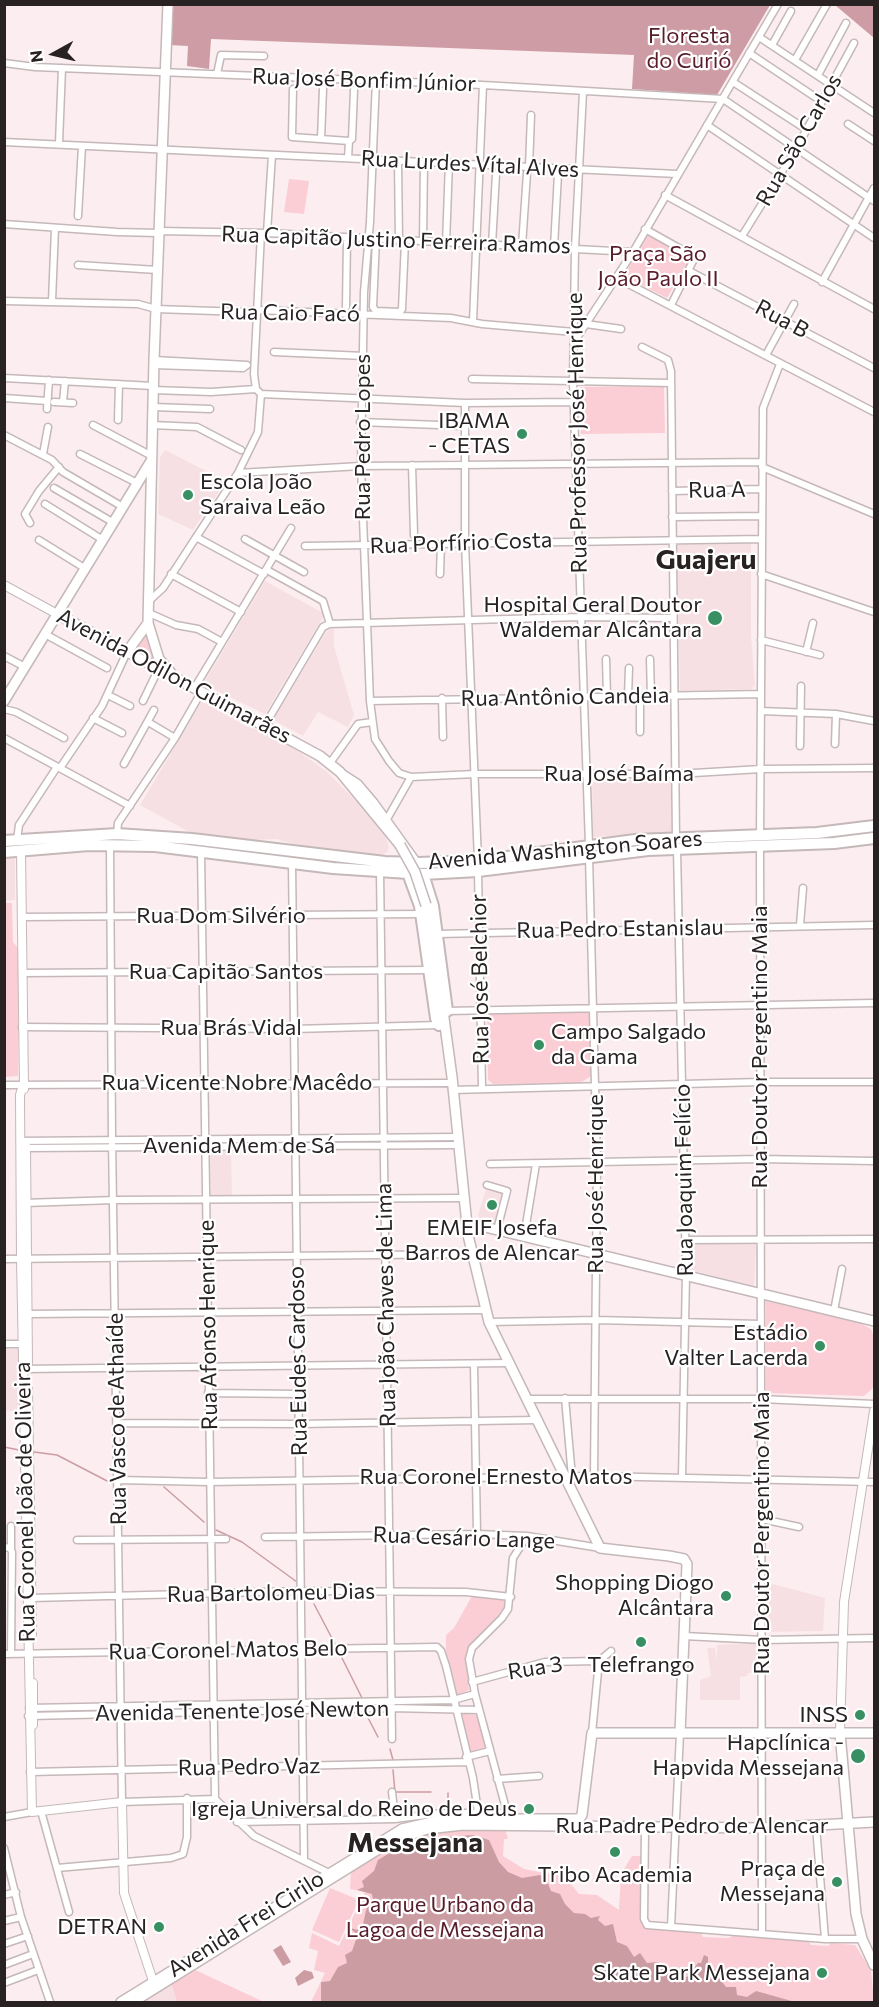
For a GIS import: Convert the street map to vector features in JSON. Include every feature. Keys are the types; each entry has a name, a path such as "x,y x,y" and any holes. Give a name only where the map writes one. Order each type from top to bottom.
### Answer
{"highway":[{"name":"Avenida Washington Soares","path":"760,840 874,826"},
{"name":"Avenida Washington Soares","path":"4,852 19,845 117,834 192,839 421,868 589,857 676,843"},
{"name":"Avenida Washington Soares","path":"478,866 589,845 874,838"},
{"name":"Avenida Washington Soares","path":"4,841 19,845 110,844 201,851 380,872 408,873 421,868"},
{"path":"421,868 433,906 443,1010"},
{"path":"408,873 423,909 436,1018 439,1025"}],"main road":[{"path":"168,4 153,388 148,618 159,659 171,673"},
{"path":"5,699 104,540 152,457"},
{"path":"139,481 149,475 151,485"},
{"name":"Avenida Odilon Guimarães","path":"58,615 171,673 265,725 340,772 400,845 418,878 443,1010"},
{"path":"127,652 148,618"},
{"path":"443,1010 439,1025 446,1077 451,1087"},
{"path":"443,1010 468,1235 485,1310 525,1399 569,1477 600,1548"},
{"path":"464,1200 470,1215 481,1226"},
{"path":"468,1235 472,1228 481,1226 874,1321"},
{"name":"Rua Cesário Lange","path":"600,1548 684,1559 687,1572 684,1636"},
{"path":"680,1733 684,1636"},
{"path":"592,1733 874,1733"},
{"name":"Rua Padre Pedro de Alencar","path":"508,1820 573,1820 582,1815 592,1733"},
{"path":"840,1733 856,1914 862,1939 874,1965"},
{"name":"Avenida Frei Cirilo","path":"133,2002 402,1828 445,1819 508,1820"},
{"name":"Rua Padre Pedro de Alencar","path":"508,1820 645,1827 762,1828 874,1822"},
{"name":"Avenida Frei Cirilo","path":"121,2002 155,1986"}],"street":[{"path":"574,342 633,252 664,195 778,4"},
{"path":"795,60 827,4"},
{"path":"772,45 791,12"},
{"path":"818,75 846,23"},
{"path":"759,37 874,113"},
{"name":"Rua São Carlos","path":"742,236 796,149 854,43"},
{"path":"749,53 815,97"},
{"path":"218,74 221,55 264,56"},
{"name":"Rua José Bonfim Júnior","path":"4,63 62,68 483,85 723,99"},
{"path":"59,143 62,68"},
{"name":"Rua Pedro Lopes","path":"376,80 360,422 365,622 375,739 399,773 411,777"},
{"path":"733,82 801,126"},
{"path":"473,321 474,244 483,85"},
{"path":"293,89 291,136 349,141"},
{"path":"321,139 323,89"},
{"path":"348,158 349,141 352,139 354,90"},
{"name":"Rua Professor José Henrique","path":"583,92 575,248 573,382 582,697 589,845"},
{"path":"723,99 872,199"},
{"path":"522,246 531,115"},
{"path":"848,124 874,141"},
{"path":"707,125 874,238"},
{"name":"Rua Lurdes Vítal Alves","path":"4,142 59,143 163,151 480,163 528,170 579,169 677,174"},
{"path":"78,216 82,146"},
{"path":"149,601 156,597 238,473 258,432 257,310 272,155"},
{"path":"376,240 373,307 376,311 400,312 402,309 402,241 398,161"},
{"path":"423,243 424,161"},
{"path":"446,244 449,162"},
{"path":"492,245 496,174"},
{"path":"554,247 558,174"},
{"path":"822,282 872,199 874,188"},
{"path":"664,195 874,309"},
{"name":"Rua Capitão Justino Ferreira Ramos","path":"4,224 159,232 264,233 423,243 633,252"},
{"path":"52,301 55,228"},
{"path":"645,229 695,258 670,305"},
{"path":"346,307 348,238"},
{"path":"78,265 157,270"},
{"name":"Rua B","path":"689,271 874,368"},
{"path":"617,278 874,412"},
{"name":"Rua Caio Facó","path":"4,301 138,304 156,309 365,314 473,321 482,324 574,332"},
{"path":"766,356 794,304"},
{"path":"586,324 621,330"},
{"name":"Rua Joaquim Felício","path":"642,347 668,360 670,383 677,774 676,843 686,1274 682,1477"},
{"path":"274,352 364,356"},
{"path":"154,362 247,365 243,368 193,364"},
{"name":"Rua Doutor Pergentino Maia","path":"762,1933 760,840 762,464 763,408 780,364"},
{"path":"4,378 211,392 258,391 362,399 465,403 574,402"},
{"path":"472,379 670,383"},
{"path":"47,409 51,402 49,380"},
{"path":"63,402 65,381"},
{"path":"118,420 119,384"},
{"path":"4,399 73,403"},
{"name":"Rua José Belchior","path":"465,403 465,543 481,932 482,1088"},
{"path":"153,407 210,409"},
{"path":"360,422 465,426"},
{"path":"93,425 152,457"},
{"path":"152,425 197,427 241,450"},
{"path":"42,454 48,427"},
{"path":"4,435 42,454 63,472 123,507"},
{"path":"80,454 139,481"},
{"path":"238,473 361,466 464,464 762,464 874,514"},
{"path":"412,465 414,535"},
{"path":"30,523 25,514 58,466"},
{"path":"54,488 114,523"},
{"name":"Rua A","path":"672,491 762,489"},
{"path":"45,504 104,540"},
{"path":"672,517 762,516"},
{"path":"117,834 118,823 175,738 222,642 291,528"},
{"path":"195,537 323,601 330,624"},
{"name":"Rua Porfírio Costa","path":"304,546 578,540 762,539"},
{"path":"39,540 86,569"},
{"path":"245,540 304,572"},
{"path":"440,574 441,543"},
{"path":"171,574 241,612"},
{"path":"761,574 874,612"},
{"name":"Avenida Odilon Guimarães","path":"4,585 58,615"},
{"path":"265,725 323,627 330,624 580,617 673,618"},
{"path":"148,618 198,630 222,642"},
{"path":"806,652 813,623"},
{"path":"45,634 107,668"},
{"path":"761,640 820,655"},
{"path":"19,845 19,825 108,695 127,652"},
{"path":"4,656 25,667"},
{"path":"606,659 607,696"},
{"path":"650,659 651,696"},
{"path":"143,701 159,668"},
{"path":"628,668 628,696"},
{"path":"800,746 801,686"},
{"name":"Rua Antônio Candeia","path":"370,701 473,697 761,694"},
{"path":"108,695 130,706"},
{"path":"640,696 640,732"},
{"path":"442,698 443,737"},
{"path":"4,709 16,712 64,738"},
{"path":"124,764 154,711"},
{"path":"761,711 836,714 874,721"},
{"path":"836,714 836,744"},
{"path":"93,718 122,733"},
{"path":"148,722 175,738"},
{"path":"330,764 358,724 372,722"},
{"path":"4,738 130,806"},
{"name":"Rua José Baíma","path":"411,777 474,774 677,774 761,769 874,768"},
{"name":"Avenida Odilon Guimarães","path":"340,772 358,783 387,819 421,868"},
{"path":"387,819 411,777"},
{"name":"Rua Vasco de Athaíde","path":"110,844 109,916 121,1596 123,1862 127,1907 155,1986"},
{"name":"Rua Coronel João de Oliveira","path":"19,845 22,917 23,1085 20,1095 24,1203 23,1344 26,1369 30,1653"},
{"name":"Rua Afonso Henrique","path":"201,851 215,1799"},
{"name":"Rua José Henrique","path":"589,857 597,1162 594,1476"},
{"name":"Rua Eudes Cardoso","path":"292,863 304,1859"},
{"name":"Rua João Chaves de Lima","path":"380,872 392,1739"},
{"path":"800,925 803,888"},
{"name":"Rua Dom Silvério","path":"22,917 380,915 423,909"},
{"name":"Rua Pedro Estanislau","path":"437,934 800,925 874,926"},
{"name":"Rua Capitão Santos","path":"22,973 430,970"},
{"path":"443,1010 874,1003"},
{"name":"Rua Brás Vidal","path":"22,1027 294,1029 439,1025"},
{"name":"Rua Vicente Nobre Macêdo","path":"4,1085 383,1082 482,1088 874,1082"},
{"name":"Avenida Mem de Sá","path":"23,1144 458,1141"},
{"path":"490,1164 760,1160 874,1161"},
{"path":"524,1237 536,1164"},
{"path":"487,1185 507,1190 497,1230"},
{"path":"24,1203 114,1200 464,1200"},
{"path":"685,1240 874,1239"},
{"path":"4,1259 472,1254"},
{"name":"Rua Coronel João de Oliveira","path":"24,1259 28,1314 26,1369 32,1772 36,1812 57,1869 69,1912"},
{"path":"834,1311 842,1269"},
{"path":"28,1314 485,1310"},
{"path":"489,1322 596,1320 760,1324"},
{"path":"4,1344 23,1344"},
{"path":"26,1369 508,1364"},
{"path":"474,1366 477,1534"},
{"path":"208,1393 299,1394"},
{"path":"565,1398 569,1477"},
{"path":"525,1399 761,1399 874,1404"},
{"path":"840,1733 841,1637 874,1412"},
{"path":"118,1423 299,1424 536,1420"},
{"name":"Rua Coronel Ernesto Matos","path":"118,1480 209,1482 389,1477 594,1476 874,1482"},
{"path":"762,1519 800,1527"},
{"path":"8,1653 8,1548 11,1526"},
{"name":"Rua Cesário Lange","path":"265,1537 389,1533 477,1534 527,1536 600,1548"},
{"path":"237,1822 395,1819 478,1812 508,1820 474,1694 469,1659 472,1648 502,1618 511,1597 513,1558 527,1536"},
{"path":"77,1540 226,1539"},
{"name":"Rua Bartolomeu Dias","path":"31,1598 302,1591 492,1593 511,1597"},
{"path":"684,1636 763,1640 874,1638"},
{"name":"Rua Coronel Matos Belo","path":"8,1653 430,1646 441,1651 453,1700"},
{"path":"592,1733 599,1661 611,1651"},
{"name":"Rua 3","path":"472,1682 545,1662 599,1661"},
{"name":"Avenida Tenente José Newton","path":"30,1712 391,1705 453,1700 474,1694"},
{"path":"453,1700 478,1812"},
{"name":"Avenida Tenente José Newton","path":"391,1705 479,1710"},
{"path":"671,1928 680,1733"},
{"name":"Rua Pedro Vaz","path":"32,1772 304,1766 467,1759 490,1751"},
{"path":"497,1779 539,1776"},
{"path":"392,1791 395,1819"},
{"path":"57,1869 171,1858 185,1852 187,1798"},
{"path":"4,1817 122,1802 187,1798 215,1799 237,1822 267,1844 304,1859 331,1874"},
{"path":"816,1826 825,1939"},
{"path":"645,1827 645,1922 649,1925 825,1939 862,1939"},
{"path":"4,1848 21,1917 50,2002"},
{"path":"4,1894 16,1892"},
{"path":"4,1921 21,1917"},
{"path":"4,1944 28,1936"},
{"path":"4,1965 33,1954"},
{"path":"4,1983 38,1970"}],"shaded area":[{"name":"Escola João Saraiva Leão","path":"165,450 226,481 193,530 158,514 160,457"},
{"name":"Hospital Geral Doutor Waldemar Alcântara","path":"751,543 751,635 755,685 751,689 680,691 677,545"},
{"path":"265,581 325,614 265,714 203,684"},
{"path":"328,629 334,629 334,646 354,715 348,727 318,712 303,736 273,720"},
{"path":"202,701 246,726 277,736 326,771 358,803 386,837 389,847 387,852 381,856 298,846 277,839 254,840 189,832 140,805"},
{"path":"671,779 672,832 593,837 592,780"},
{"path":"15,857 15,900 5,901 5,858"},
{"path":"210,1150 231,1151 232,1196 211,1195"},
{"name":"EMEIF Josefa Barros de Alencar","path":"487,1186 505,1190 498,1224 481,1221 478,1215"},
{"path":"689,1241 754,1241 756,1246 754,1286 690,1270"},
{"path":"5,1349 18,1349 19,1411 5,1411"},
{"path":"766,1582 825,1598 823,1631 766,1632"},
{"path":"758,1643 757,1672 740,1677 740,1700 700,1700 700,1680 711,1676 707,1648 715,1648 717,1660 717,1645"},
{"name":"Parque Urbano da Lagoa de Messejana","path":"473,1835 489,1840 499,1862 508,1872 522,1878 540,1875 546,1879 551,1891 560,1894 565,1904 574,1913 585,1914 591,1918 600,1916 598,1920 605,1926 613,1924 617,1942 627,1946 634,1957 640,1953 647,1963 658,1962 672,1975 687,1977 698,1963 701,1963 704,1955 708,1957 708,1967 718,1971 717,1975 726,1987 736,1987 737,1995 747,1997 756,1991 795,2002 321,2002 321,1982 330,1981 338,1967 347,1963 345,1955 352,1951 357,1937 356,1933 348,1927 357,1930 363,1924 368,1902 373,1900 372,1894 357,1890 364,1887 362,1881 374,1871 378,1860 393,1851 435,1838"},
{"path":"281,1945 291,1962 283,1966 273,1950"},
{"path":"304,1970 312,1972 314,1978 298,1986 295,1978"},
{"path":"171,1983 177,2002 139,2002"}],"green space":[{"name":"Floresta do Curió","path":"170,5 770,5 717,95 632,89 634,55 211,39 209,69 187,66 188,46 169,45"},
{"path":"835,5 874,5 874,38"},
{"path":"289,179 309,181 304,214 284,212"},
{"name":"Praça São João Paulo II","path":"648,235 690,258 667,298 626,277 626,272"},
{"path":"664,386 665,433 581,434 580,387"},
{"path":"146,632 155,658 153,660 133,650"},
{"path":"5,903 12,903 13,942 18,948 18,1076 5,1077"},
{"name":"Campo Salgado da Gama","path":"589,1012 591,1076 580,1083 493,1084 488,1080 487,1013"},
{"name":"Estádio Valter Lacerda","path":"766,1301 860,1323 871,1329 874,1337 873,1388 864,1396 766,1393"},
{"path":"472,1596 504,1600 505,1608 468,1650 466,1657 469,1690 456,1696 446,1655 446,1635 454,1628"},
{"path":"459,1713 477,1715 486,1749 468,1754"},
{"name":"Parque Urbano da Lagoa de Messejana","path":"505,1829 508,1839 504,1839 503,1856 524,1869 565,1877 579,1894 597,1895 619,1910 621,1874 632,1856 641,1856 640,1920 646,1927 701,1933 703,1937 728,1938 735,1935 808,1940 811,1945 828,1946 831,1943 855,1945 871,1970 874,2002 311,2002 325,1973 314,1970 318,1951 309,1948 312,1933 339,1946 365,1892 350,1889 351,1871 394,1844 416,1835 447,1830"},
{"path":"330,1888 359,1900 339,1942 312,1930"},
{"path":"193,1969 264,2002 177,2002 171,1983 188,1975"}],"waterway":[{"path":"4,1447 19,1450"},
{"path":"34,1452 57,1455 111,1483"},
{"path":"164,1487 204,1522"},
{"path":"216,1530 242,1542 297,1582"},
{"path":"314,1604 335,1644"},
{"path":"340,1654 362,1698"},
{"path":"365,1712 378,1737"},
{"path":"390,1749 393,1760"},
{"path":"393,1770 395,1792 431,1792"},
{"path":"448,1793 448,1806"}],"place":[{"name":"IBAMA - CETAS","path":"522,434"},
{"name":"Escola João Saraiva Leão","path":"188,495"},
{"name":"Hospital Geral Doutor Waldemar Alcântara","path":"715,618"},
{"name":"Campo Salgado da Gama","path":"539,1045"},
{"name":"EMEIF Josefa Barros de Alencar","path":"492,1205"},
{"name":"Estádio Valter Lacerda","path":"820,1346"},
{"name":"Shopping Diogo Alcântara","path":"726,1596"},
{"name":"Telefrango","path":"641,1642"},
{"name":"INSS","path":"860,1715"},
{"name":"Hapclínica - Hapvida Messejana","path":"858,1756"},
{"name":"Igreja Universal do Reino de Deus","path":"529,1809"},
{"name":"Tribo Academia","path":"615,1852"},
{"name":"Praça de Messejana","path":"837,1882"},
{"name":"DETRAN","path":"159,1927"},
{"name":"Skate Park Messejana","path":"822,1973"}],"district":[{"name":"Guajeru","path":"706,560"},
{"name":"Messejana","path":"415,1843"}]}
